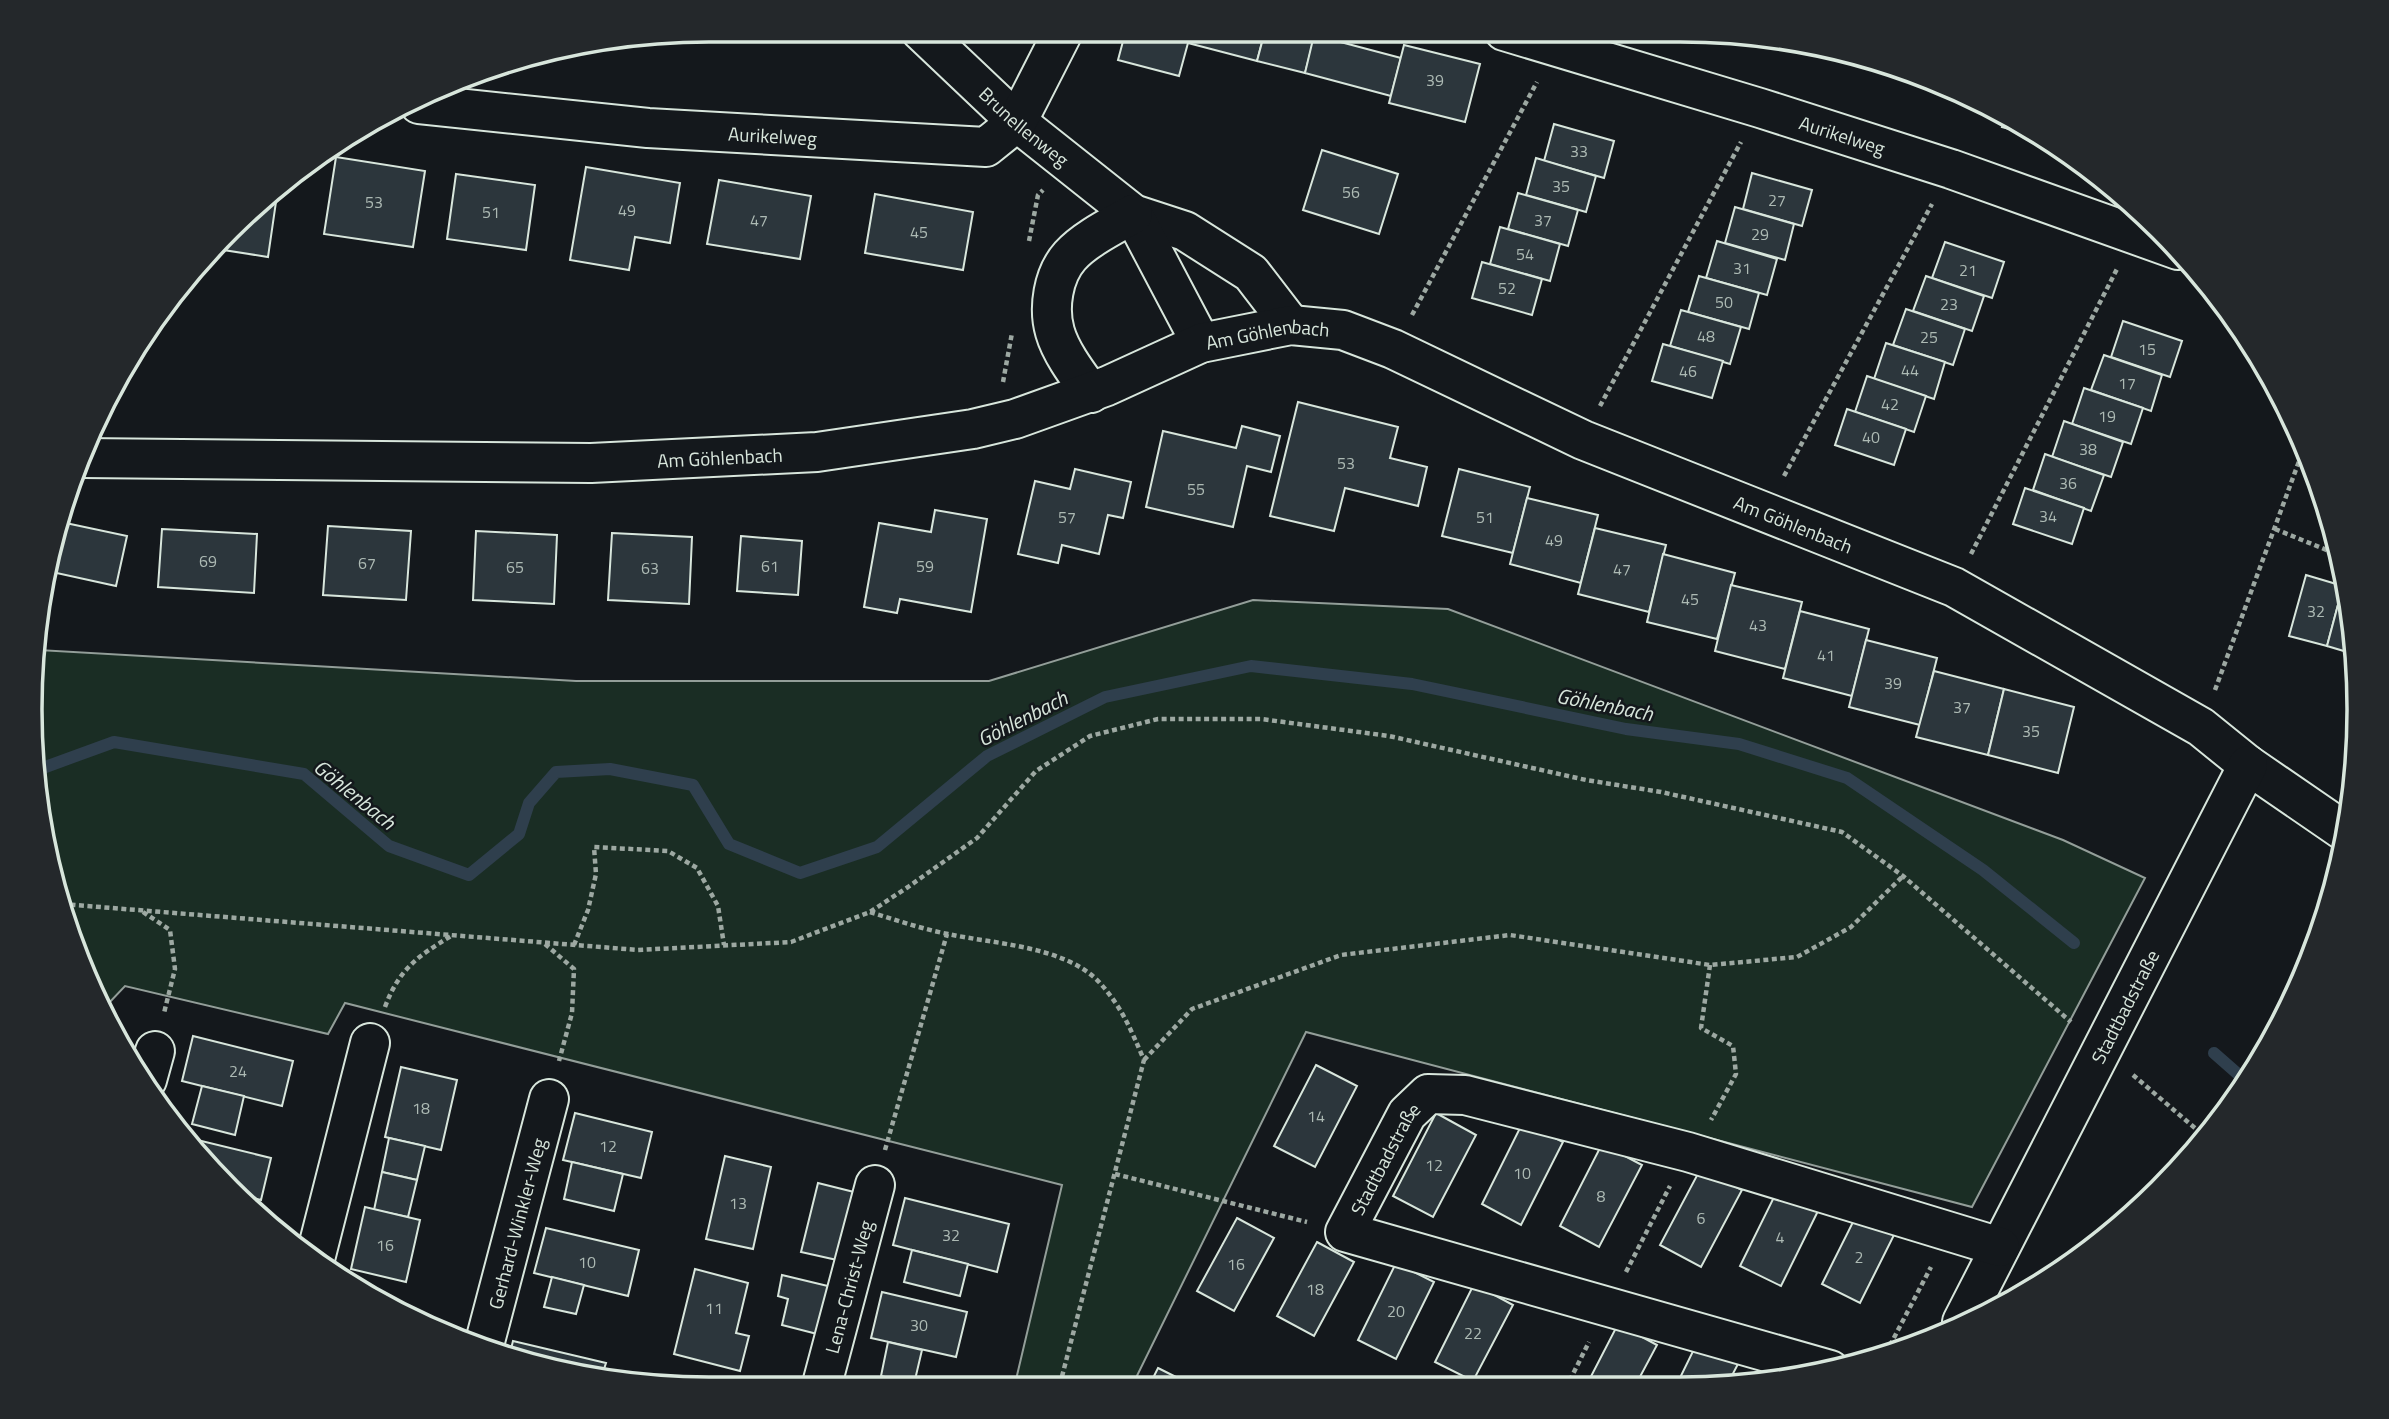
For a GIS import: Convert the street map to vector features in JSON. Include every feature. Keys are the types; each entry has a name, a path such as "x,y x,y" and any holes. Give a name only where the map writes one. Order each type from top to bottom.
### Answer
{"street":[{"name":"Brunellenweg","path":"933,42 1017,122 1133,214 1185,231 1251,273 1291,325"},
{"name":"Aurikelweg","path":"428,105 648,128 986,146 1017,122 1058,42"},
{"name":"Aurikelweg","path":"1538,42 1760,108 1951,169 2154,241"},
{"name":"Brunellenweg","path":"1133,214 1201,343"},
{"path":"1091,393 1055,333 1052,309 1056,280 1070,255 1101,232 1133,214"},
{"name":"Am Göhlenbach","path":"91,458 591,463 817,452 973,429 1015,419 1091,393 1201,343 1291,325 1343,330 1393,349 1583,440 1954,587 2201,727 2248,765 2336,826"},
{"name":"Stadtbadstraße","path":"1967,1311 2248,765"},
{"path":"317,1249 370,1043"},
{"name":"Stadtbadstraße","path":"1810,1364 1345,1232 1407,1114 1428,1094 1465,1095 1688,1152 2000,1247"},
{"name":"Gerhard-Winkler-Weg","path":"486,1338 549,1099"},
{"name":"Lena-Christ-Weg","path":"824,1377 875,1185"}],"path":[{"path":"1393,349 1556,48"},
{"path":"1583,440 1760,108"},
{"path":"1765,511 1951,169"},
{"path":"1954,587 2135,234"},
{"path":"2201,727 2299,462"},
{"path":"2275,529 2327,550"},
{"path":"71,905 638,950 790,942 870,912 976,838 1036,771 1090,736 1158,719 1261,719 1390,736 1586,780 1661,792 1842,832 1902,876 2197,1130"},
{"path":"574,945 588,910 596,874 594,847 668,851 697,868 719,906 724,945"},
{"path":"1062,1377 1144,1060 1192,1009 1341,956 1510,935 1710,965 1797,957 1851,927 1902,876"},
{"path":"140,910 170,930 176,969 151,1066"},
{"path":"870,912 947,934 991,941 1066,959 1097,980 1122,1010 1144,1060"},
{"path":"875,1185 947,934"},
{"path":"370,1043 392,988 416,958 452,935"},
{"path":"543,943 574,969 572,1013 549,1099"},
{"path":"1572,1377 1688,1152 1716,1113 1736,1074 1733,1046 1700,1028 1710,965"},
{"path":"1115,1174 1345,1232"},
{"path":"1891,1343 1949,1232"}],"green space":[{"path":"1253,600 1448,609 2063,840 2145,878 1972,1207 1306,1032 1136,1377 1017,1377 1062,1185 345,1003 328,1034 125,986 110,1002 77,924 65,882 55,840 43,753 45,650 576,681 989,681"}],"building":[{"path":"1123,42 1262,42 1257,61 1188,43 1179,76 1118,60"},
{"path":"1262,42 1313,42 1305,73 1257,61"},
{"path":"1312,42 1340,42 1401,58 1391,96 1305,73"},
{"path":"1404,45 1480,64 1465,122 1389,103"},
{"path":"1554,124 1614,141 1604,178 1544,161"},
{"path":"1322,150 1398,174 1379,234 1303,210"},
{"path":"336,157 425,171 413,247 324,234"},
{"path":"1536,158 1596,176 1586,212 1526,195"},
{"path":"586,167 680,183 670,243 635,237 629,270 570,260"},
{"path":"1752,173 1812,190 1802,226 1743,209"},
{"path":"456,174 535,185 526,250 447,239"},
{"path":"719,180 811,196 800,259 707,244"},
{"path":"1518,193 1578,210 1568,246 1508,229"},
{"path":"875,194 973,212 963,270 865,253"},
{"path":"276,202 268,257 226,250"},
{"path":"1735,207 1794,224 1785,260 1725,243"},
{"path":"1500,227 1560,244 1550,281 1490,264"},
{"path":"1717,241 1777,259 1767,295 1706,278"},
{"path":"1945,242 2004,262 1992,298 1932,278"},
{"path":"1482,262 1542,279 1532,315 1472,298"},
{"path":"1699,276 1759,293 1749,329 1688,312"},
{"path":"1926,276 1984,296 1972,331 1913,311"},
{"path":"1906,309 1965,329 1953,365 1893,345"},
{"path":"1681,310 1741,327 1730,364 1670,346"},
{"path":"2123,321 2182,341 2170,377 2111,357"},
{"path":"1886,343 1945,362 1934,399 1874,379"},
{"path":"1663,344 1723,361 1712,398 1652,381"},
{"path":"2104,355 2162,375 2151,411 2091,390"},
{"path":"1867,376 1926,396 1914,432 1855,412"},
{"path":"2084,388 2143,408 2131,444 2072,424"},
{"path":"1298,402 1398,427 1390,458 1427,467 1418,506 1345,488 1334,531 1270,516"},
{"path":"1847,409 1906,429 1894,465 1835,445"},
{"path":"2064,421 2123,442 2111,477 2052,457"},
{"path":"1242,426 1280,436 1271,472 1247,466 1233,527 1146,507 1163,431 1236,448"},
{"path":"2045,454 2104,475 2091,511 2033,490"},
{"path":"1075,469 1131,482 1123,518 1108,515 1099,554 1062,545 1058,563 1018,554 1035,481 1070,489"},
{"path":"1459,469 1530,487 1513,553 1442,536"},
{"path":"2025,488 2084,508 2072,544 2013,524"},
{"path":"1527,498 1598,515 1581,583 1510,564"},
{"path":"935,510 987,519 971,612 900,599 897,613 864,607 879,523 931,532"},
{"path":"69,524 127,536 116,586 56,573"},
{"path":"328,526 411,531 406,600 323,595"},
{"path":"1595,528 1666,545 1649,612 1578,594"},
{"path":"162,529 257,534 254,593 158,587"},
{"path":"476,531 557,535 554,604 473,600"},
{"path":"612,533 692,537 689,604 608,600"},
{"path":"741,536 802,541 798,595 737,591"},
{"path":"1663,554 1735,573 1717,639 1647,622"},
{"path":"2306,575 2335,584 2338,604 2327,646 2289,636"},
{"path":"1731,585 1802,602 1785,669 1715,651"},
{"path":"2338,604 2344,651 2327,646"},
{"path":"1800,611 1869,629 1852,696 1783,678"},
{"path":"1866,640 1937,658 1920,725 1849,707"},
{"path":"1934,671 2004,689 1988,755 1916,737"},
{"path":"2004,689 2074,707 2058,773 1988,755"},
{"path":"193,1036 293,1061 282,1106 182,1081"},
{"path":"1316,1065 1357,1086 1315,1167 1274,1146"},
{"path":"401,1067 457,1080 441,1150 385,1137"},
{"path":"202,1086 244,1096 235,1135 192,1124"},
{"path":"575,1113 652,1132 641,1178 563,1160"},
{"path":"1436,1113 1476,1135 1433,1217 1393,1196"},
{"path":"1523,1122 1563,1142 1521,1225 1482,1204"},
{"path":"389,1138 425,1146 417,1180 382,1172"},
{"path":"200,1141 271,1158 261,1200 238,1181"},
{"path":"1602,1144 1642,1165 1599,1247 1560,1226"},
{"path":"725,1156 771,1167 753,1249 706,1239"},
{"path":"572,1162 623,1174 614,1211 564,1199"},
{"path":"1701,1168 1742,1190 1701,1267 1660,1245"},
{"path":"382,1172 417,1180 408,1217 374,1210"},
{"path":"818,1183 854,1192 837,1260 801,1252"},
{"path":"1778,1189 1819,1209 1781,1286 1740,1266"},
{"path":"905,1198 1009,1224 997,1272 893,1245"},
{"path":"365,1207 420,1220 406,1282 351,1269"},
{"path":"1858,1212 1896,1231 1860,1303 1822,1284"},
{"path":"1237,1218 1274,1238 1234,1311 1197,1291"},
{"path":"546,1228 639,1250 628,1296 534,1273"},
{"path":"1317,1242 1354,1262 1314,1336 1277,1316"},
{"path":"912,1250 968,1264 960,1296 904,1282"},
{"path":"1396,1263 1434,1282 1396,1359 1358,1340"},
{"path":"695,1269 748,1283 736,1333 749,1336 740,1371 674,1354"},
{"path":"782,1275 832,1287 821,1335 782,1325 788,1299 778,1296"},
{"path":"552,1277 584,1285 576,1314 544,1307"},
{"path":"1474,1284 1513,1305 1475,1377 1465,1377 1435,1362"},
{"path":"882,1292 967,1312 956,1357 871,1338"},
{"path":"1618,1324 1657,1345 1640,1377 1591,1377"},
{"path":"513,1341 606,1363 604,1368 579,1364 512,1347"},
{"path":"888,1342 922,1350 916,1377 881,1376"},
{"path":"1697,1343 1738,1364 1732,1375 1680,1377"},
{"path":"1158,1368 1176,1377 1154,1377"}],"waterway":[{"name":"Göhlenbach","path":"45,767 114,742 304,774 389,846 469,875 519,834 529,803 556,772 610,769 693,785 729,844 800,873 877,847 987,756 1105,697 1251,666 1412,684 1626,729 1739,744 1847,778 1983,870 2074,943"},
{"name":"Göhlenbach","path":"2214,1053 2238,1074"}]}
